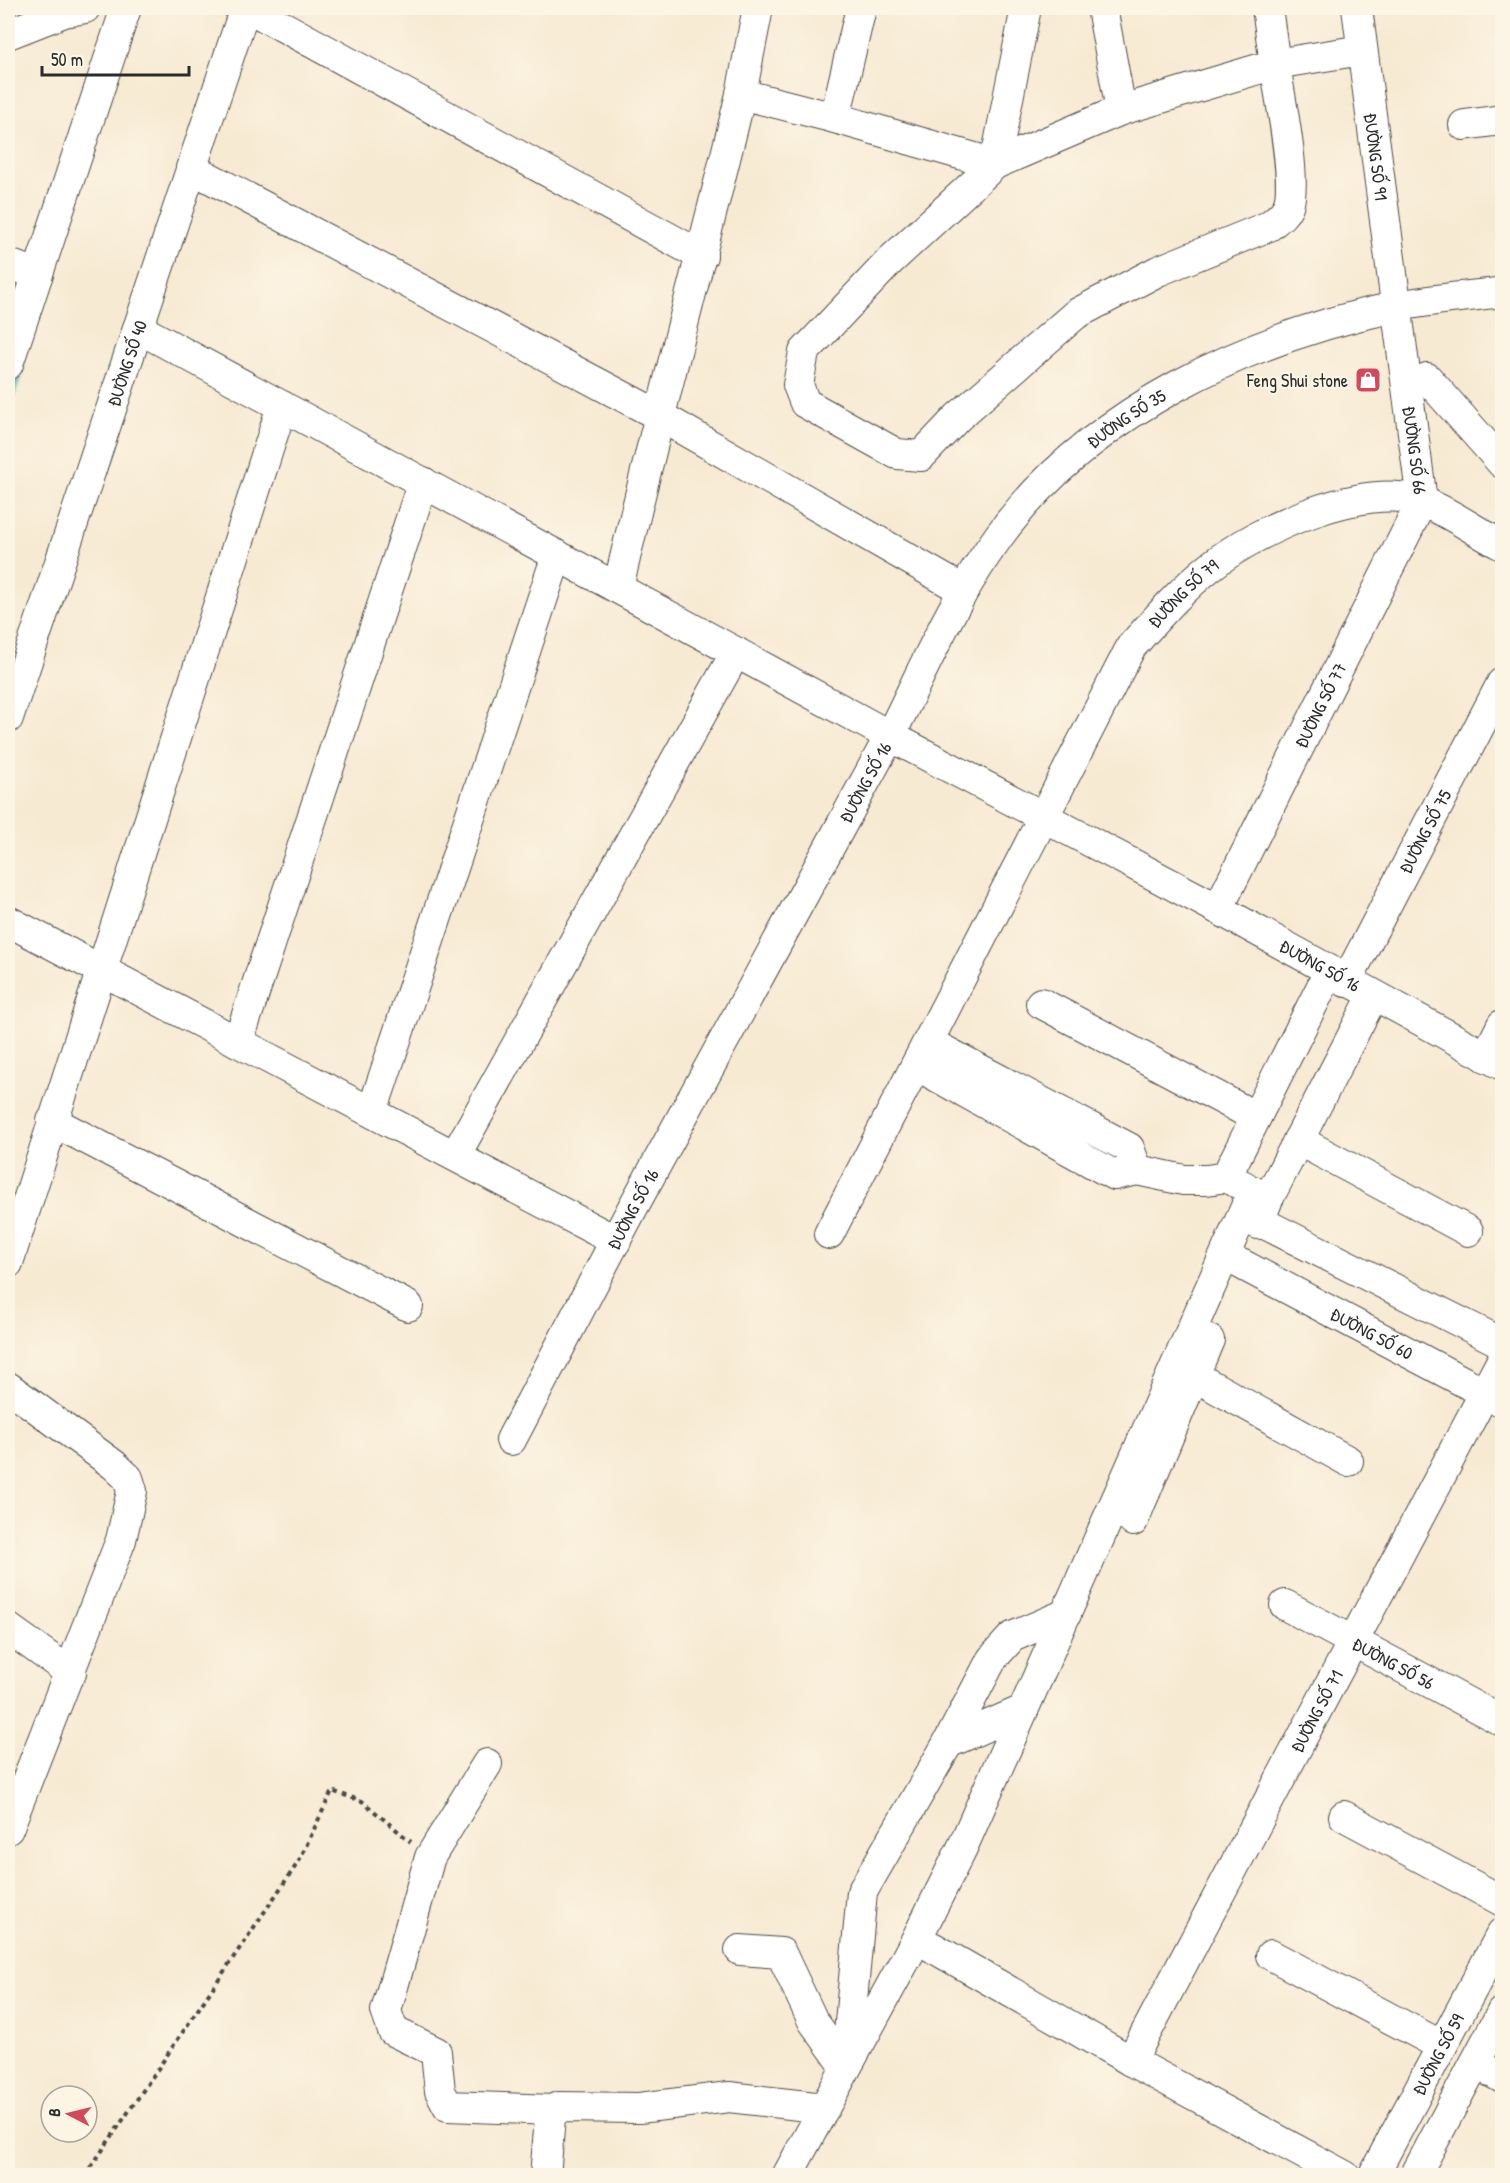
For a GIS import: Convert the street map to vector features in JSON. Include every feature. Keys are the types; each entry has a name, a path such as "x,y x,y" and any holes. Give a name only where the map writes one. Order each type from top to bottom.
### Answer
{"street":[{"path":"8,34 64,12 85,8"},
{"path":"8,364 126,8"},
{"path":"247,8 702,256"},
{"name":"ĐƯỜNG SỐ 40","path":"8,718 191,168 247,8"},
{"path":"618,588 658,415 702,256 741,94 758,8"},
{"path":"835,118 861,8"},
{"path":"994,164 1026,8"},
{"path":"1102,8 1121,110"},
{"path":"1267,8 1275,64 1291,181 1288,205 1281,217 1269,226 1158,272 1076,314 958,417 921,456 897,454 805,403 798,385 804,352 891,260 994,164 1121,110 1275,64 1362,50"},
{"name":"ĐƯỜNG SỐ 91","path":"1357,8 1395,307"},
{"path":"741,94 835,118 994,164"},
{"path":"1464,125 1503,120"},
{"path":"191,168 658,415 963,590"},
{"path":"8,264 38,274"},
{"name":"ĐƯỜNG SỐ 35","path":"890,736 963,590 999,536 1031,497 1070,461 1143,405 1218,365 1297,333 1395,307 1503,292"},
{"name":"ĐƯỜNG SỐ 66","path":"1395,307 1422,501 1503,545"},
{"path":"138,328 890,736"},
{"path":"1427,378 1503,463"},
{"path":"8,1263 100,969 282,406"},
{"path":"238,1042 423,482"},
{"name":"ĐƯỜNG SỐ 79","path":"829,1234 1131,647 1173,600 1213,565 1264,534 1323,507 1358,500 1394,498 1422,501"},
{"name":"ĐƯỜNG SỐ 77","path":"1218,909 1422,501"},
{"path":"372,1112 557,555"},
{"path":"455,1156 736,652"},
{"name":"ĐƯỜNG SỐ 75","path":"1226,1177 1256,1117 1338,977 1503,683"},
{"name":"ĐƯỜNG SỐ 16","path":"511,1440 616,1241 890,736 1218,909 1338,977 1495,1061"},
{"path":"8,921 616,1241"},
{"path":"787,2175 915,1942 963,1846 1066,1614 1260,1203 1298,1140 1373,996"},
{"path":"1041,1003 1256,1117"},
{"path":"1495,1061 1503,1025"},
{"path":"922,1054 1129,1149 1137,1170 1184,1180 1226,1177 1260,1203 1503,1343"},
{"path":"52,1121 408,1306"},
{"path":"1298,1140 1468,1231"},
{"path":"1133,1521 1241,1264 1260,1203"},
{"name":"ĐƯỜNG SỐ 60","path":"1241,1264 1494,1398"},
{"name":"ĐƯỜNG SỐ 71","path":"1131,2061 1353,1641 1494,1398 1503,1360"},
{"path":"1194,1376 1348,1461"},
{"path":"8,1387 114,1465 128,1478 132,1491 121,1540 71,1673 8,1828"},
{"name":"ĐƯỜNG SỐ 56","path":"1285,1605 1503,1721"},
{"path":"846,2067 862,1892 948,1743 992,1659 1012,1637 1066,1614"},
{"path":"8,1628 71,1673"},
{"path":"948,1743 1023,1710"},
{"path":"487,1764 430,1857 386,2011 393,2031 436,2052 440,2091 448,2106 553,2110 558,2107 586,2106 639,2108 729,2097 824,2108"},
{"path":"1344,1816 1503,1901"},
{"name":"ĐƯỜNG SỐ 59","path":"1373,2175 1503,1933"},
{"path":"932,1947 1131,2061 1345,2175"},
{"path":"740,1950 781,1953 813,2021 846,2067"},
{"path":"1271,1955 1442,2046"},
{"name":"ĐƯỜNG SỐ 59","path":"1415,2175 1503,2012"},
{"path":"1475,2063 1503,2078"},
{"path":"545,2175 553,2110"}],"path":[{"path":"90,2175 91,2167 299,1861 332,1791 362,1801 430,1857"}],"waterway":[{"path":"8,408 22,365"}],"place":[{"name":"Feng Shui stone","path":"1368,380"}]}
